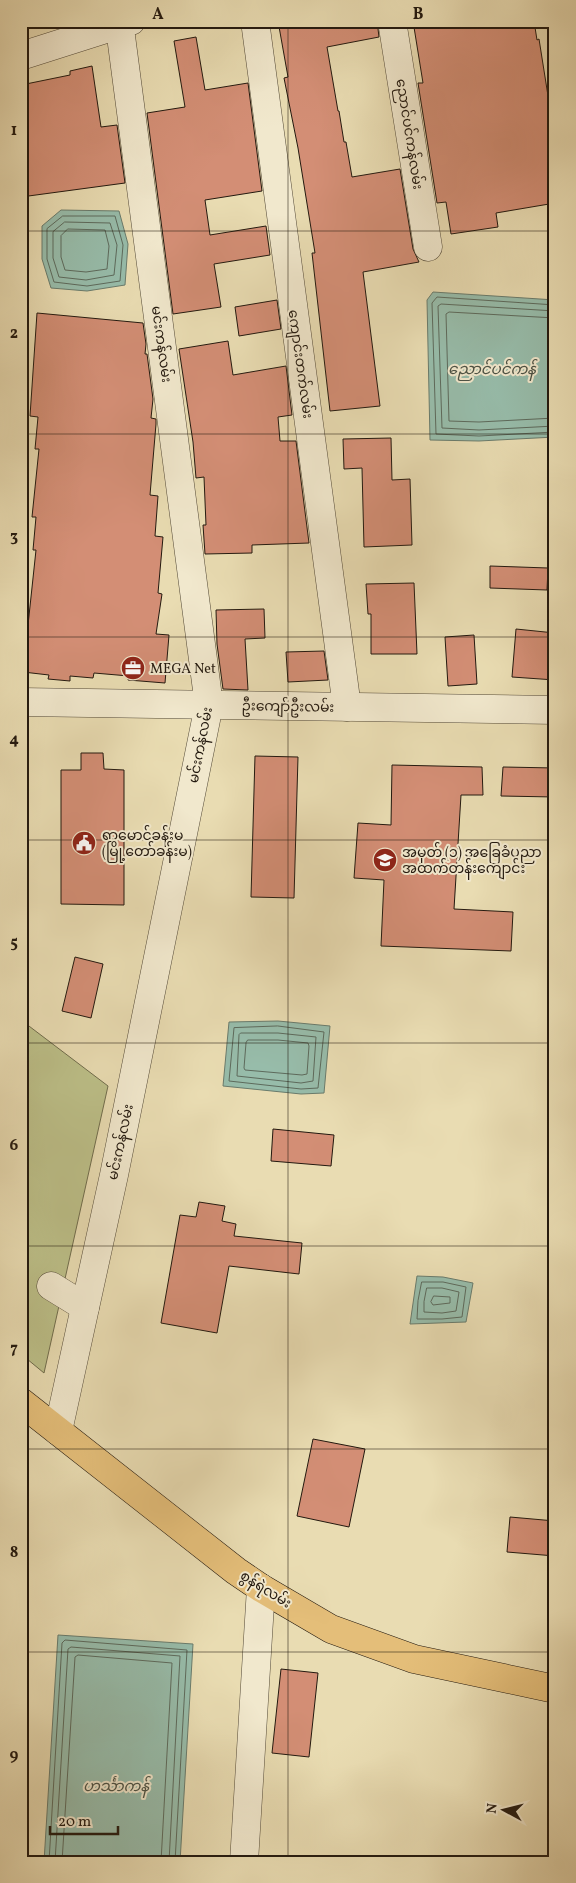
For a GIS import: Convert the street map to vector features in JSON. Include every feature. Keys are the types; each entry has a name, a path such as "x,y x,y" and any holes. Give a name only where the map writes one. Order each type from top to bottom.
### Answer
{"main road":[{"name":"စွန်ရဲလမ်း","path":"21,1402 228,1565 261,1588 331,1629 414,1659 555,1689"}],"street":[{"name":"ကျောင်းတက်လမ်း","path":"255,21 347,707"},
{"name":"ညောင်ပင်ကန်လမ်း","path":"392,21 428,247"},
{"path":"21,56 123,22"},
{"name":"မင်းကန်လမ်း","path":"58,1431 209,705 123,22"},
{"name":"ဦးကျော်ဦးလမ်း","path":"21,702 555,710"},
{"path":"51,1286 85,1306"},
{"path":"244,1862 261,1588"}],"green space":[{"path":"21,1020 108,1086 44,1373 21,1354"}],"water":[{"path":"61,210 119,211 128,244 125,285 87,291 51,288 42,259 42,226"},
{"name":"ညောင်ပင်ကန်","path":"433,292 555,300 555,437 479,441 430,440 427,300"},
{"path":"278,1021 330,1026 324,1093 301,1094 223,1086 229,1022"},
{"path":"417,1276 443,1277 473,1283 466,1322 410,1324"},
{"name":"ဟင်္သာကန်","path":"58,1635 193,1644 180,1862 44,1862"}],"building":[{"path":"278,21 377,21 379,37 327,47 352,177 400,169 413,249 419,262 363,272 380,406 330,411 312,253 315,253 298,148 284,78 288,77"},
{"path":"413,21 534,21 537,40 539,39 555,140 555,203 496,213 498,227 451,234 446,202 437,203 418,83 423,83"},
{"path":"196,37 205,90 248,83 262,191 205,200 210,235 266,226 270,255 214,264 221,307 173,314 147,113 185,107 174,41"},
{"path":"92,66 101,127 117,125 125,183 21,197 21,85 70,75 70,71"},
{"path":"277,300 281,329 239,336 235,307"},
{"path":"37,313 143,323 146,344 145,354 147,354 153,399 151,418 156,419 150,495 158,496 155,536 163,537 158,593 162,594 156,634 169,635 165,683 128,680 129,676 94,673 93,678 70,676 70,681 48,679 49,675 23,672 36,550 33,550 36,517 32,517 39,449 35,449 38,417 30,416"},
{"path":"228,341 233,375 286,366 292,415 278,417 280,441 296,441 309,543 252,545 252,553 205,554 203,525 206,525 204,477 196,478 193,442 179,349"},
{"path":"391,438 392,480 410,479 412,545 364,547 362,468 344,469 343,439"},
{"path":"490,566 548,568 547,590 490,588"},
{"path":"414,583 417,654 371,654 371,614 368,614 366,584"},
{"path":"264,609 265,638 245,639 248,690 223,689 217,644 216,610"},
{"path":"516,629 555,633 555,680 512,677"},
{"path":"474,635 477,684 448,686 445,637"},
{"path":"324,651 328,680 288,682 286,652"},
{"path":"81,753 103,753 104,769 124,770 124,905 61,904 61,770 81,770"},
{"path":"255,756 298,757 294,898 251,897"},
{"path":"392,765 482,767 483,795 461,795 454,909 513,912 511,951 381,946 384,880 354,878 358,823 391,825"},
{"path":"503,767 555,768 555,797 501,796"},
{"path":"75,957 103,964 91,1018 62,1011"},
{"path":"273,1129 334,1135 331,1166 271,1161"},
{"path":"199,1202 225,1206 222,1221 236,1224 234,1236 302,1243 299,1274 229,1266 217,1333 161,1323 180,1215 196,1217"},
{"path":"313,1439 365,1449 349,1527 297,1516"},
{"path":"510,1517 555,1521 555,1556 507,1552"},
{"path":"281,1669 318,1673 309,1757 272,1753"}],"place":[{"name":"MEGA Net","path":"133,668"},
{"name":"ရာမောင်ခန်းမ (မြို့တော်ခန်းမ)","path":"84,843"},
{"name":"အမှတ် (၁) အခြေခံပညာ အထက်တန်းကျောင်း","path":"385,860"}]}
